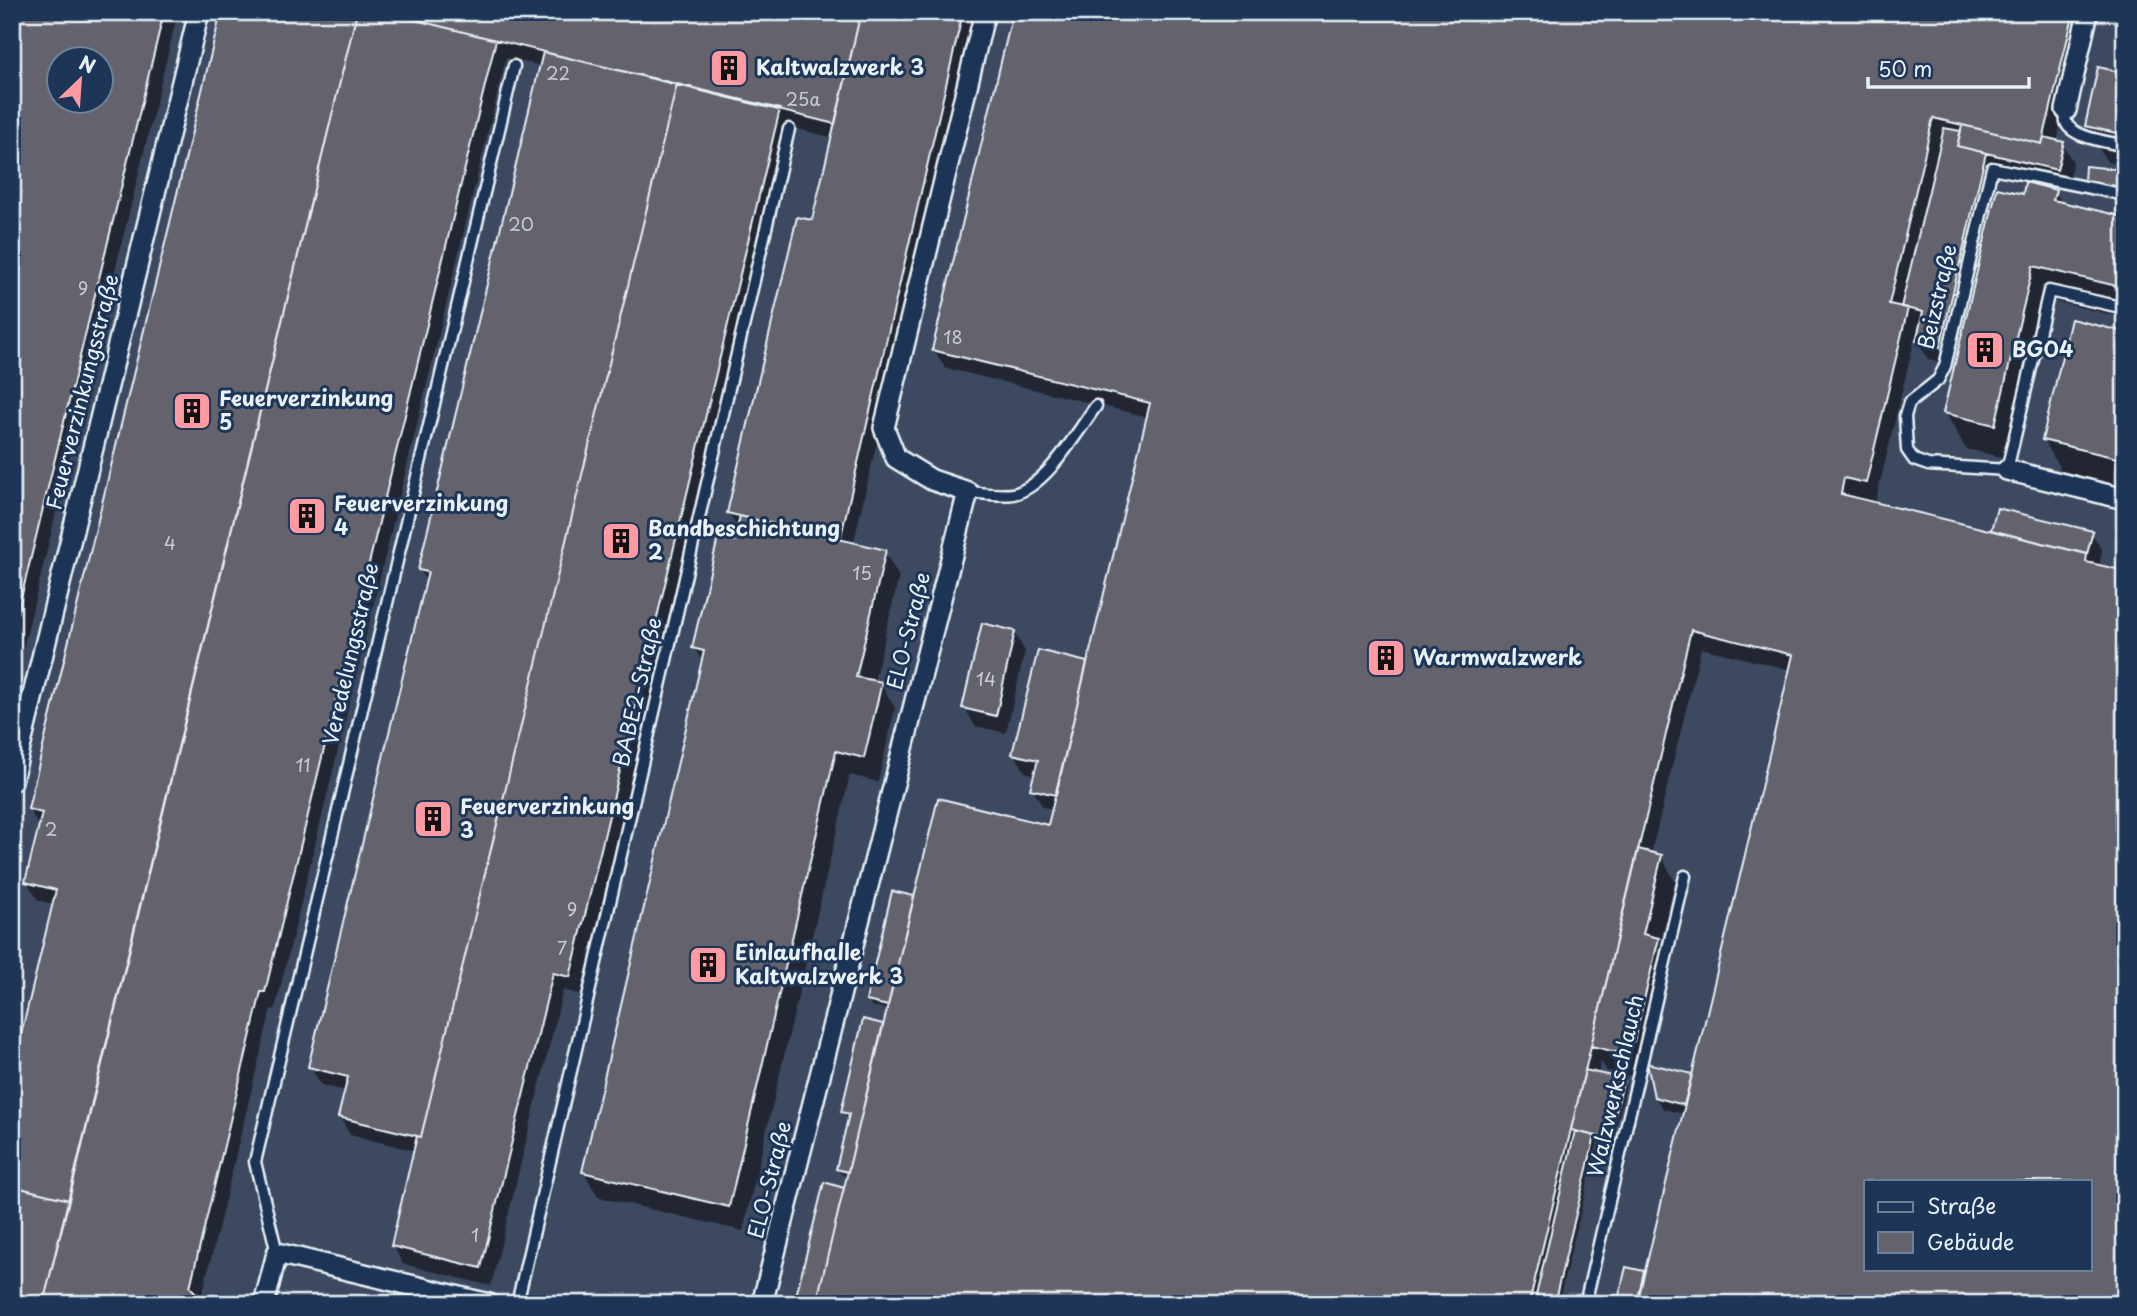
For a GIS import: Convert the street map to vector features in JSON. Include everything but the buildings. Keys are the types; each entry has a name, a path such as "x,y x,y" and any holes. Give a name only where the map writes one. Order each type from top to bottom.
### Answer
{"street":[{"name":"Feuerverzinkungsstraße","path":"12,782 199,12"},
{"path":"968,492 932,480 896,458 884,428 985,12"},
{"path":"2066,110 2088,12"},
{"name":"Beizstraße","path":"2007,470 2125,499"},
{"name":"ELO-Straße","path":"762,1304 968,492"},
{"path":"277,1253 489,1304"},
{"name":"Veredelungsstraße","path":"264,1304 277,1253"}],"lane":[{"name":"Veredelungsstraße","path":"277,1253 255,1162 514,66"},
{"path":"2066,110 2066,123 2072,130 2081,135 2125,146"},
{"name":"BABE2-Straße","path":"517,1304 789,130"},
{"name":"Beizstraße","path":"2007,470 1927,465 1914,460 1907,450 1905,434 1905,416 1909,403 1938,380 1945,366 1992,168 2125,195"},
{"path":"2007,470 2049,291 2125,308"},
{"path":"968,492 1013,494 1035,483 1059,457 1096,406"},
{"name":"Walzwerkschlauch","path":"1585,1304 1685,876"}],"shaded area":[{"path":"12,12 2125,12 2125,1304 12,1304"}],"place":[{"name":"Kaltwalzwerk 3","path":"729,68"},
{"name":"BG04","path":"1985,350"},
{"name":"Feuerverzinkung 5","path":"192,411"},
{"name":"Feuerverzinkung 4","path":"307,516"},
{"name":"Bandbeschichtung 2","path":"621,541"},
{"name":"Warmwalzwerk","path":"1386,658"},
{"name":"Feuerverzinkung 3","path":"433,819"},
{"name":"Einlaufhalle Kaltwalzwerk 3","path":"708,965"}]}
